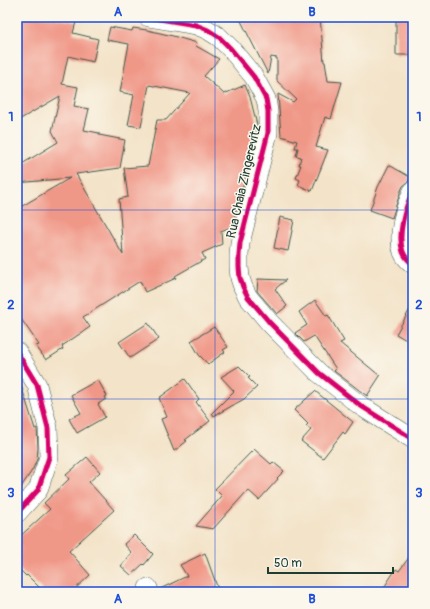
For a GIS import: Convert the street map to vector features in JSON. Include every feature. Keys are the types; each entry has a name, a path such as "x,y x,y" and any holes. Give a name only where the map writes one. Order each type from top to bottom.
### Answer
{"street":[{"name":"Rua Chaia Zingerevitz","path":"148,17 196,26 208,30 219,37 254,77 266,99 268,111 268,133 239,254 240,278 248,297 270,323 319,373 361,406 413,439"},
{"path":"410,255 402,243 403,223 406,208 413,192"},
{"path":"17,352 37,385 48,428 49,457 38,490 17,513"}],"building":[{"path":"17,17 50,17 76,22 73,33 98,39 93,62 68,56 62,84 78,87 74,106 89,109 84,130 99,133 99,135 125,140 120,168 76,174 123,255 119,199 128,197 124,168 148,166 157,120 166,120 190,93 149,85 141,127 128,125 134,95 120,92 129,44 107,40 110,27 132,31 133,28 147,30 197,43 196,46 219,59 204,76 224,94 245,85 250,97 257,125 257,132 237,205 233,226 221,231 222,244 202,253 205,259 175,276 176,278 145,292 140,281 83,317 90,327 62,346 63,349 46,360 36,346 39,345 17,313 17,209 70,178 17,183 17,167 58,142 52,131 60,96 17,121"},
{"path":"239,17 320,17 324,62 328,81 342,82 331,119 325,117 316,147 328,150 312,191 298,185 300,180 296,178 301,165 299,165 301,157 296,156 298,148 295,148 297,141 281,136 278,94 293,102 296,99 277,81 277,58 271,57 268,74"},
{"path":"396,17 413,17 413,55 396,55"},
{"path":"389,165 410,177 408,182 403,186 392,218 370,210 378,187"},
{"path":"280,217 294,220 288,251 274,248"},
{"path":"258,279 286,280 275,289 287,306 277,314 257,291"},
{"path":"315,300 326,316 328,315 344,341 340,343 380,376 367,396 334,371 336,369 314,336 304,342 295,333 307,325 299,312"},
{"path":"413,304 413,344 396,334"},
{"path":"148,323 159,339 130,358 119,342"},
{"path":"214,327 228,347 223,350 225,352 208,364 199,355 191,341"},
{"path":"239,366 257,387 244,399 214,416 212,413 234,391 221,377"},
{"path":"185,379 199,399 196,402 210,421 185,440 187,441 174,451 161,419 167,417 159,398"},
{"path":"98,380 107,396 105,397 106,399 98,404 105,417 77,433 69,419 81,413 71,395"},
{"path":"17,382 20,382 35,429 37,428 38,448 37,459 33,469 17,493"},
{"path":"315,391 353,422 345,434 343,432 323,458 301,441 311,430 306,426 308,424 294,410"},
{"path":"254,449 271,464 273,462 284,471 277,478 278,479 259,500 248,490 213,529 196,526 222,496 215,489"},
{"path":"87,457 100,472 89,482 114,510 69,551 90,575 72,592 44,592 17,567 17,539 50,509 44,503 69,479 66,475"},
{"path":"134,535 153,554 144,565 143,564 131,575 121,566 132,553 124,544"},
{"path":"413,552 413,592 381,592 396,569 399,571"},
{"path":"205,553 219,592 160,592 160,589 187,576 180,565"}],"cycle path":[{"path":"148,17 196,25 219,37 254,77 266,99 268,111 268,133 240,243 240,278 248,297 270,323 319,373 361,406 413,439"},
{"path":"413,191 407,205 401,229 401,245 403,252 407,259 413,264"},
{"path":"17,352 37,385 48,428 49,457 38,490 17,513"}]}
